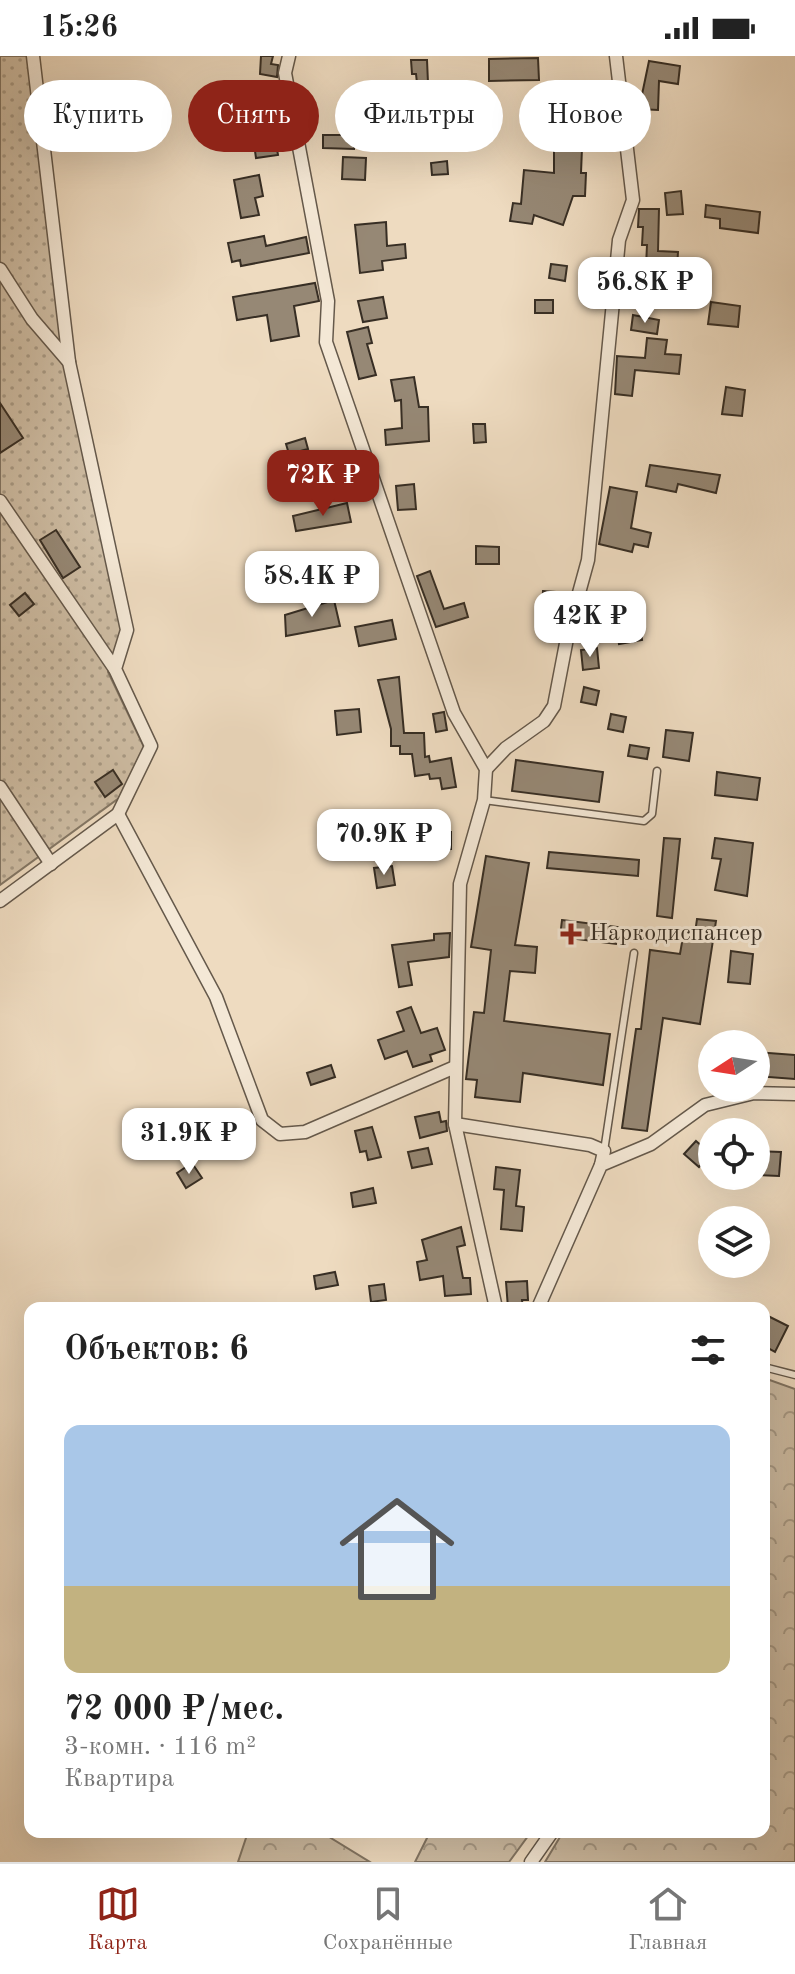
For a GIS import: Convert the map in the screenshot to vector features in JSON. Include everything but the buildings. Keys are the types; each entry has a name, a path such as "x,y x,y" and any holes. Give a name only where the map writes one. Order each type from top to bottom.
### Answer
{"street":[{"path":"33,56 69,362 127,630 115,669"},
{"path":"289,56 285,73 328,301 326,342 454,713 486,769 484,800 460,884 455,1124 495,1302"},
{"path":"486,769 506,748 544,721 554,706 568,633 588,560 619,240 633,200 616,56"},
{"path":"0,269 32,319 69,362"},
{"path":"0,501 115,669 151,746 118,814 0,901"},
{"path":"0,787 51,864"},
{"path":"118,814 216,997 257,1110 270,1129 280,1134 305,1132 455,1067"},
{"path":"603,1158 651,1144 705,1105 754,1093 795,1094"},
{"path":"455,1124 590,1145 603,1158"},
{"path":"541,1302 603,1158"},
{"path":"531,1862 548,1838"}],"lane":[{"path":"484,800 644,821 652,814 657,771"},
{"path":"603,1158 634,953"},
{"path":"770,1369 795,1375"}],"green space":[{"path":"0,56 27,56 30,80 24,80 24,152 39,152 65,367 123,631 108,672 144,747 119,798 0,885"},
{"path":"770,1380 795,1389 795,1862 545,1862 559,1838 770,1838"},
{"path":"246,1838 331,1838 370,1862 238,1862"},
{"path":"427,1838 527,1838 509,1862 415,1862"}],"place":[{"name":"Наркодиспансер","path":"571,934"}]}
